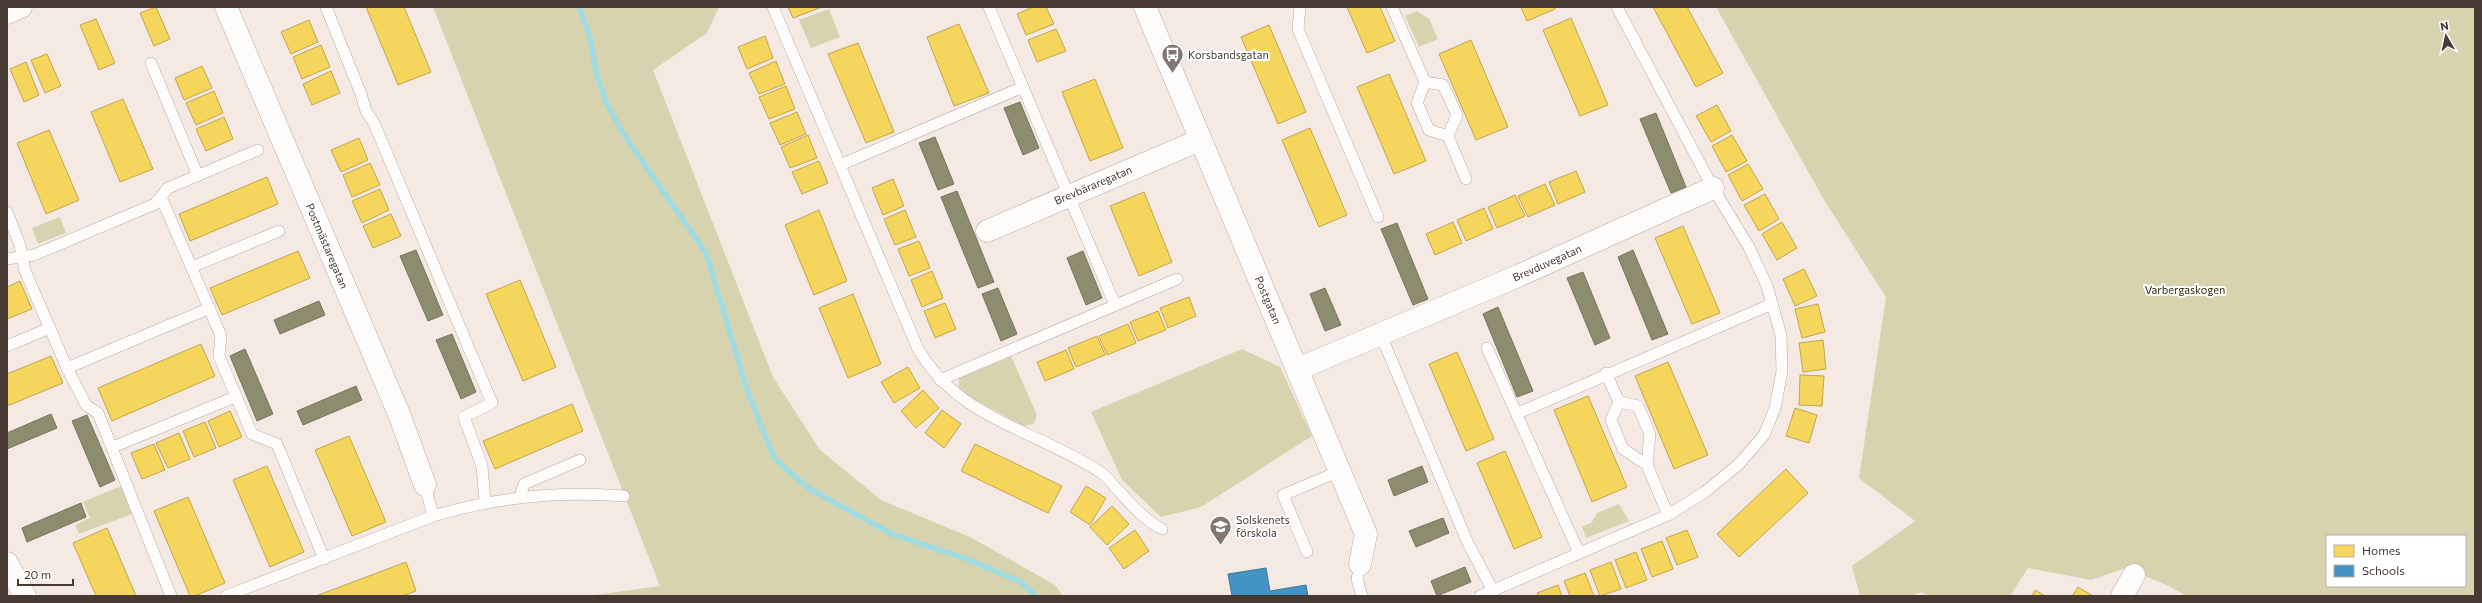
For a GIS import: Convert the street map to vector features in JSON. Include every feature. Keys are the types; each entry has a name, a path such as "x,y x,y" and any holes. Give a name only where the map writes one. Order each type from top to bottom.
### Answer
{"street":[{"path":"7,13 21,7"},
{"name":"Postmästaregatan","path":"226,7 399,414 426,485"},
{"name":"Postgatan","path":"1145,7 1366,534 1360,564"},
{"name":"Brevbäraregatan","path":"987,231 1200,140"},
{"name":"Brevduvegatan","path":"1298,369 1524,274 1713,188"},
{"path":"7,563 25,596"},
{"path":"2122,596 2134,575"}],"lane":[{"path":"326,7 361,94 366,111 374,123 492,403 464,417 482,466 486,502"},
{"path":"773,7 918,349 940,380 976,410 1069,452 1102,473 1147,521 1162,529"},
{"path":"989,7 1115,305"},
{"path":"1300,7 1298,29 1378,217"},
{"path":"1392,7 1425,82 1418,103 1429,130 1448,136"},
{"path":"1480,596 1668,515 1705,492 1739,464 1764,435 1775,408 1782,371 1781,335 1772,304 1749,248 1713,188 1617,7"},
{"path":"150,63 198,176"},
{"path":"1425,82 1443,85 1457,115 1448,136 1466,179"},
{"path":"840,165 1023,87"},
{"path":"7,259 34,255 155,204 168,188 258,150"},
{"path":"161,197 221,336 219,356 235,397 252,434 277,444 324,559"},
{"path":"7,212 23,256 25,271 67,368 86,405 98,413 170,596"},
{"path":"192,267 279,231"},
{"path":"940,380 1177,279"},
{"path":"1518,413 1606,373 1772,304"},
{"path":"67,368 210,308"},
{"path":"7,346 50,328"},
{"path":"1381,335 1467,541 1493,591"},
{"path":"1487,348 1511,405 1518,413 1579,553"},
{"path":"1606,373 1619,402 1611,420 1624,449 1647,465"},
{"path":"112,447 235,397"},
{"path":"1619,402 1638,406 1650,434 1647,465 1668,515"},
{"path":"520,497 524,484 580,460"},
{"path":"1307,552 1283,495 1340,471"},
{"path":"426,485 433,516"},
{"path":"226,596 433,516 486,502 520,497 558,494 624,496"},
{"name":"Postgatan","path":"1360,564 1357,579 1362,596"}],"green space":[{"path":"433,7 719,7 707,33 653,70 773,377 820,450 881,500 970,537 1055,585 1063,596 587,596 660,586"},
{"name":"Varbergaskogen","path":"1716,7 2475,7 2475,596 2186,596 2169,586 2126,568 2091,580 2028,568 2010,596 1928,596 1922,592 1912,596 1860,596 1852,566 1915,521 1859,478 1886,297 1824,200"},
{"path":"829,9 840,37 811,48 799,20"},
{"path":"1417,11 1429,19 1438,39 1419,47 1405,16"},
{"path":"60,217 66,233 38,244 32,228"},
{"path":"1242,349 1280,367 1312,436 1201,507 1161,517 1122,480 1091,412"},
{"path":"1011,356 1037,415 1034,424 1023,426 959,391 959,378"},
{"path":"121,486 132,514 79,534 75,525 90,518 83,502"},
{"path":"1619,504 1629,521 1586,538 1582,527 1592,522 1597,513"}],"building: Homes":[{"path":"156,7 170,39 154,46 140,13"},
{"path":"366,7 404,7 431,72 398,85"},
{"path":"788,7 822,7 793,18"},
{"path":"1033,7 1046,7 1054,24 1026,35 1017,14"},
{"path":"1347,7 1380,7 1395,41 1367,53"},
{"path":"1521,7 1555,7 1555,9 1527,21"},
{"path":"1653,7 1687,7 1723,73 1696,87"},
{"path":"1571,18 1608,105 1580,116 1543,30"},
{"path":"96,19 115,63 99,70 80,25"},
{"path":"309,20 318,42 291,54 281,32"},
{"path":"959,24 989,93 954,106 927,37"},
{"path":"1269,25 1306,112 1278,124 1241,37"},
{"path":"1056,29 1066,51 1037,62 1028,40"},
{"path":"765,36 773,58 747,69 738,47"},
{"path":"1471,40 1508,127 1476,140 1439,54"},
{"path":"858,43 894,132 866,143 828,54"},
{"path":"321,45 330,67 302,79 293,57"},
{"path":"47,54 61,86 45,93 31,60"},
{"path":"776,61 785,84 759,94 749,73"},
{"path":"26,62 39,95 24,102 10,69"},
{"path":"202,66 212,88 184,100 175,78"},
{"path":"331,71 340,93 312,105 303,84"},
{"path":"1389,74 1426,161 1394,174 1357,87"},
{"path":"1095,79 1123,148 1090,161 1062,92"},
{"path":"786,86 795,109 769,119 759,97"},
{"path":"214,91 223,113 196,125 186,103"},
{"path":"123,99 153,169 120,182 91,112"},
{"path":"1717,105 1731,131 1711,142 1696,116"},
{"path":"797,112 806,134 780,145 770,123"},
{"path":"224,117 233,139 206,151 196,129"},
{"path":"1310,128 1347,215 1319,227 1282,140"},
{"path":"49,130 79,200 46,214 17,143"},
{"path":"808,135 817,158 790,168 781,147"},
{"path":"1732,135 1747,161 1726,172 1712,146"},
{"path":"359,138 368,160 341,172 331,150"},
{"path":"819,161 828,183 802,194 792,172"},
{"path":"370,163 380,185 352,197 343,175"},
{"path":"1748,164 1763,189 1742,201 1728,175"},
{"path":"1576,171 1585,192 1558,204 1549,182"},
{"path":"267,177 278,204 190,241 179,214"},
{"path":"893,179 904,206 883,215 872,188"},
{"path":"1545,184 1555,205 1528,217 1518,196"},
{"path":"380,189 389,210 362,223 352,201"},
{"path":"1144,192 1172,262 1139,276 1110,206"},
{"path":"1765,194 1779,219 1759,231 1744,205"},
{"path":"1515,195 1525,216 1497,228 1488,207"},
{"path":"1484,208 1493,229 1466,241 1457,220"},
{"path":"819,210 847,281 814,295 785,225"},
{"path":"905,210 916,237 895,245 884,219"},
{"path":"391,214 401,236 373,248 363,226"},
{"path":"1453,222 1462,243 1435,255 1426,234"},
{"path":"1782,222 1797,248 1777,260 1762,234"},
{"path":"1683,226 1720,313 1692,324 1655,238"},
{"path":"919,241 930,268 909,276 898,249"},
{"path":"298,251 310,278 222,315 210,288"},
{"path":"1804,269 1817,296 1795,306 1783,279"},
{"path":"932,271 943,298 922,307 911,280"},
{"path":"520,280 556,367 523,381 486,294"},
{"path":"20,281 32,309 7,319 7,287"},
{"path":"853,294 881,364 848,378 819,308"},
{"path":"1189,297 1196,316 1168,328 1160,308"},
{"path":"945,303 956,329 935,338 924,311"},
{"path":"1818,304 1825,332 1802,338 1795,309"},
{"path":"1158,311 1166,330 1138,341 1130,322"},
{"path":"1128,324 1136,343 1107,355 1099,336"},
{"path":"1097,336 1105,355 1076,367 1068,348"},
{"path":"1823,340 1826,369 1803,372 1799,343"},
{"path":"201,344 215,376 112,421 98,388"},
{"path":"1066,350 1074,369 1045,381 1037,362"},
{"path":"1457,352 1494,439 1466,451 1429,364"},
{"path":"51,356 63,383 7,406 7,374"},
{"path":"1668,362 1708,455 1674,469 1635,376"},
{"path":"908,367 920,388 894,403 881,382"},
{"path":"1800,375 1824,376 1822,406 1799,405"},
{"path":"923,390 939,408 916,428 901,411"},
{"path":"1588,396 1627,487 1592,502 1554,410"},
{"path":"572,404 583,431 495,469 483,441"},
{"path":"1795,408 1817,415 1809,443 1786,436"},
{"path":"942,410 961,424 944,448 925,433"},
{"path":"230,411 242,437 219,447 208,421"},
{"path":"205,422 216,448 194,457 183,431"},
{"path":"179,433 190,459 168,468 156,443"},
{"path":"349,436 386,522 352,536 315,450"},
{"path":"154,444 165,470 142,479 131,453"},
{"path":"975,444 1062,486 1048,513 961,471"},
{"path":"1505,451 1542,537 1514,549 1477,463"},
{"path":"267,466 304,552 270,567 233,480"},
{"path":"1786,469 1808,493 1739,557 1717,534"},
{"path":"1086,486 1106,498 1090,525 1070,512"},
{"path":"188,497 225,583 195,596 190,596 154,511"},
{"path":"1112,506 1129,524 1107,545 1090,527"},
{"path":"107,528 136,596 96,596 73,543"},
{"path":"1135,530 1149,551 1124,569 1109,548"},
{"path":"1687,530 1698,557 1677,565 1666,538"},
{"path":"1662,541 1673,569 1652,577 1641,549"},
{"path":"1636,552 1647,580 1626,588 1615,560"},
{"path":"406,562 416,591 402,596 316,596"},
{"path":"1611,562 1621,589 1600,596 1590,570"},
{"path":"1585,573 1594,596 1570,596 1564,581"},
{"path":"1558,585 1562,596 1538,596 1537,593"},
{"path":"2078,587 2093,596 2072,596"},
{"path":"2035,590 2045,596 2032,596"}],"building: Schools":[{"path":"1266,568 1270,591 1306,585 1308,596 1232,596 1228,574"}],"building: Industry":[{"path":"1020,102 1039,148 1023,155 1004,108"},
{"path":"1656,113 1686,187 1671,193 1640,119"},
{"path":"935,137 954,184 938,190 919,143"},
{"path":"957,191 994,282 978,288 941,197"},
{"path":"1397,223 1428,299 1413,305 1381,229"},
{"path":"416,250 443,315 428,321 400,256"},
{"path":"1633,250 1668,334 1652,340 1618,257"},
{"path":"1083,251 1102,298 1086,305 1067,258"},
{"path":"1583,272 1610,338 1595,345 1567,278"},
{"path":"998,288 1017,334 1001,341 982,294"},
{"path":"1325,288 1341,325 1325,331 1310,294"},
{"path":"319,301 325,315 280,334 274,320"},
{"path":"1498,307 1533,391 1517,397 1483,314"},
{"path":"452,334 476,392 461,399 436,340"},
{"path":"245,349 273,414 257,421 230,356"},
{"path":"356,386 362,400 303,425 297,411"},
{"path":"51,414 57,428 7,449 7,433"},
{"path":"87,415 115,480 100,487 72,421"},
{"path":"1422,466 1428,482 1394,496 1388,480"},
{"path":"81,503 86,517 27,542 22,528"},
{"path":"1443,518 1449,533 1416,547 1409,531"},
{"path":"1465,567 1471,582 1437,596 1431,581"}],"waterway":[{"path":"579,7 590,37 596,72 606,102 624,135 706,253 747,390 774,458 808,488 892,534 967,559 1021,582 1036,596"}],"place":[{"name":"Korsbandsgatan","path":"1173,74"},
{"name":"Solskenets förskola","path":"1221,546"}]}
